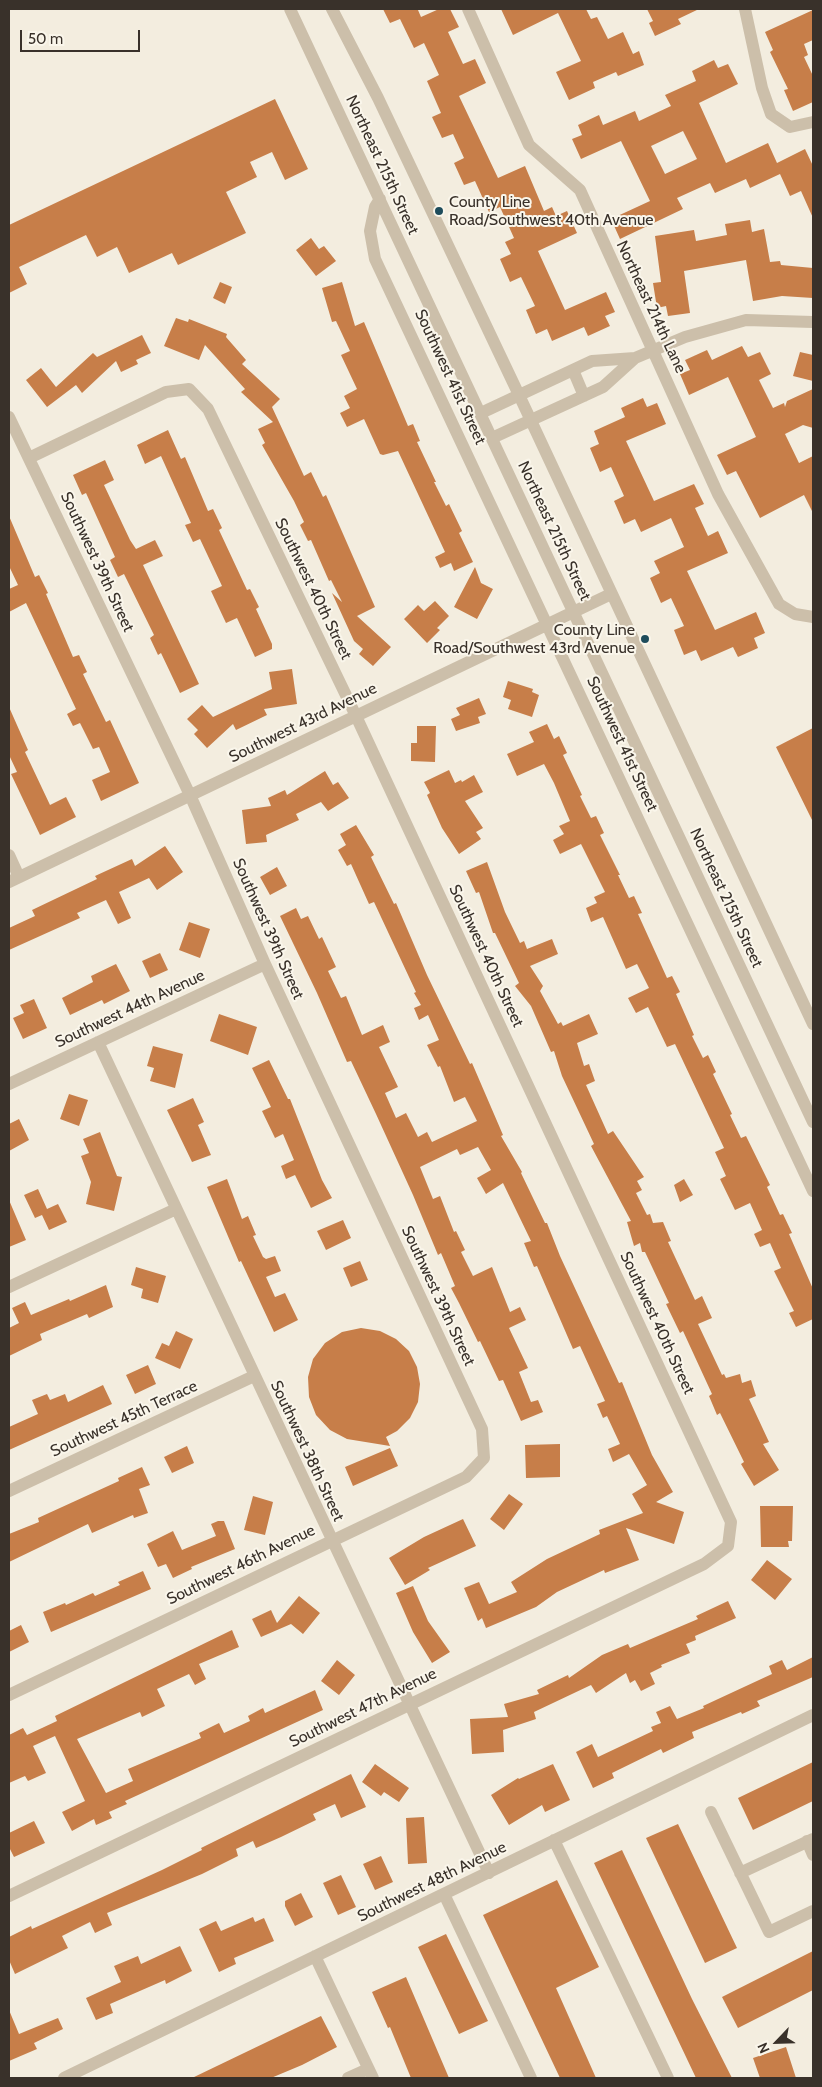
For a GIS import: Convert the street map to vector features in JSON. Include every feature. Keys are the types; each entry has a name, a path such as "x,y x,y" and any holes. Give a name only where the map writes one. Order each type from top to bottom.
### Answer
{"street":[{"name":"Northeast 215th Street","path":"290,9 813,1122"},
{"name":"Northeast 215th Street","path":"332,9 378,98 519,395 813,1024"},
{"name":"Northeast 214th Lane","path":"468,9 529,145 580,190 718,494 779,604 795,614 813,617"},
{"path":"745,9 762,88 771,114 790,127 813,122"},
{"name":"Southwest 41st Street","path":"380,199 375,207 370,231 376,259 813,1191"},
{"path":"481,413 592,362 635,358 685,337 746,320 813,322"},
{"path":"492,438 584,396 612,381 635,358"},
{"path":"573,370 584,396"},
{"name":"Southwest 40th Street","path":"29,458 166,392 189,389 208,409 356,716 731,1522 728,1546"},
{"name":"Southwest 39th Street","path":"9,417 190,795 266,964 482,1429 484,1458"},
{"name":"Southwest 43rd Avenue","path":"14,880 611,594"},
{"path":"9,855 14,880"},
{"name":"Southwest 44th Avenue","path":"9,1084 266,964"},
{"name":"Southwest 38th Street","path":"98,1042 408,1704 489,1872"},
{"path":"9,1287 176,1209"},
{"name":"Southwest 45th Terrace","path":"9,1490 254,1376"},
{"name":"Southwest 46th Avenue","path":"9,1695 466,1477 484,1458"},
{"name":"Southwest 47th Avenue","path":"9,1896 704,1564 728,1546"},
{"name":"Southwest 48th Avenue","path":"64,2078 813,1715"},
{"path":"711,1812 769,1932 813,1911"},
{"path":"554,1840 668,2078"},
{"path":"740,1873 810,1840 813,1855"},
{"path":"444,1894 531,2078"},
{"path":"316,1956 371,2073 348,2078"}],"building":[{"path":"383,9 421,9 418,10 421,17 439,9 450,9 459,27 448,32 463,64 475,59 486,83 459,96 498,178 525,166 544,211 552,207 556,216 567,211 577,233 538,251 565,310 606,292 615,312 605,316 610,326 588,336 584,327 552,341 547,329 536,334 526,310 535,306 521,277 510,282 500,259 511,254 505,242 514,238 500,207 489,212 475,181 464,185 454,163 464,158 453,134 442,138 432,117 441,113 427,81 439,75 424,43 414,48 400,19 390,23"},
{"path":"501,9 586,9 591,19 597,17 608,39 623,32 633,54 639,51 644,65 618,76 616,72 593,82 595,88 569,100 556,72 581,61 558,13 513,35"},
{"path":"647,9 699,9 678,19 681,24 655,36 649,23 653,21"},
{"path":"813,10 813,40 804,44 808,55 804,57 813,76 813,102 793,111 784,90 788,89 770,52 773,50 765,32"},
{"path":"714,60 718,68 728,64 738,84 699,103 726,163 768,143 777,163 805,149 813,166 813,218 801,191 790,196 780,174 750,188 746,179 715,193 710,183 677,198 683,209 620,239 611,219 650,201 621,141 581,159 572,139 582,135 578,125 599,115 603,125 635,111 639,121 671,106 665,95 696,81 692,71","holes":["683,131 697,159 665,174 651,146"]},
{"path":"275,99 308,169 285,180 272,152 250,162 257,177 226,192 246,233 178,265 172,253 129,273 117,247 97,257 86,235 19,267 27,284 9,293 9,225"},
{"path":"750,220 752,232 764,229 770,262 780,261 781,265 813,268 813,298 782,296 753,301 746,260 684,271 690,313 668,316 666,306 657,308 653,283 661,282 655,236 694,230 696,241 727,235 725,224"},
{"path":"311,238 319,249 324,246 336,261 316,276 296,250"},
{"path":"220,282 232,287 225,304 213,298"},
{"path":"342,282 355,326 364,322 408,426 413,424 420,441 417,442 436,482 434,482 446,506 449,504 462,531 459,533 473,562 454,571 451,563 440,568 435,557 445,552 398,451 380,454 364,419 347,427 340,413 350,408 344,396 357,389 341,355 350,351 336,321 332,322 322,288"},
{"path":"176,318 188,322 189,319 227,334 226,337 246,360 242,364 280,399 272,407 304,476 311,472 323,497 326,495 375,607 357,616 391,647 373,666 359,654 363,649 354,641 332,593 342,602 331,580 329,581 311,540 308,541 300,525 304,522 294,501 262,445 265,443 258,429 273,422 241,392 245,389 205,345 199,360 164,346"},
{"path":"142,335 151,353 136,360 138,364 121,372 116,361 82,393 76,385 47,407 26,380 41,368 56,387 93,353 97,357"},
{"path":"742,346 748,357 760,352 771,374 759,380 773,408 784,403 785,407 787,401 813,389 813,428 803,425 785,434 799,463 813,456 813,513 804,495 760,518 736,471 727,475 717,455 756,437 728,377 689,395 680,374 690,370 685,360 707,350 712,360"},
{"path":"800,352 813,355 813,381 793,376"},
{"path":"643,398 647,407 657,403 666,424 626,441 654,501 694,484 704,504 695,508 708,536 718,531 728,553 687,571 715,630 756,612 765,633 754,638 758,648 738,657 733,647 701,661 696,650 684,655 674,630 684,626 671,598 661,603 650,578 660,573 654,561 684,547 671,518 641,532 635,519 624,524 614,501 624,496 611,467 600,472 590,448 599,444 594,431 625,417 621,408"},
{"path":"168,430 181,459 185,457 208,511 213,509 222,528 219,530 247,590 250,589 259,607 256,609 272,644 272,649 255,657 237,618 226,623 211,591 222,586 200,539 193,542 185,525 191,523 161,456 145,464 137,445"},
{"path":"105,460 114,480 104,485 130,540 136,549 155,540 163,556 143,565 199,684 180,693 161,653 158,655 150,638 154,635 124,574 118,577 110,560 115,557 86,493 82,495 73,475"},
{"path":"9,516 35,577 39,575 48,593 46,594 73,657 79,655 87,672 83,674 106,722 110,720 139,783 101,801 92,780 110,772 99,747 93,749 80,723 73,726 67,714 76,709 26,603 9,612 9,589 18,585 9,566"},
{"path":"475,567 481,583 493,589 477,619 454,607"},
{"path":"435,601 449,616 437,628 440,630 427,643 404,619 418,605 424,611"},
{"path":"292,669 297,704 264,709 267,715 236,730 233,724 207,748 194,734 198,730 187,719 202,705 213,717 272,689 269,672"},
{"path":"508,681 533,689 532,692 539,695 532,717 508,709 511,700 503,697"},
{"path":"479,698 486,714 478,717 480,723 456,731 451,719 460,715 456,708"},
{"path":"9,707 28,750 25,752 50,805 66,797 76,817 40,835 11,774 17,772 9,755"},
{"path":"547,724 554,739 559,736 567,753 563,755 582,795 580,796 591,818 596,816 604,833 600,835 629,898 634,896 642,913 638,914 667,978 672,976 680,992 676,994 694,1035 692,1036 703,1058 708,1055 716,1072 713,1074 732,1114 730,1115 741,1138 746,1136 770,1185 767,1187 780,1215 783,1214 792,1233 789,1234 813,1289 813,1319 796,1327 789,1313 794,1311 774,1271 781,1268 770,1243 760,1247 754,1234 762,1230 750,1203 735,1210 720,1179 726,1176 715,1152 724,1148 675,1044 667,1047 648,1007 636,1013 628,998 649,988 637,964 626,969 603,917 591,922 586,908 597,903 594,897 605,892 581,844 560,854 553,840 564,834 559,826 570,821 554,783 544,764 517,776 507,754 534,742 529,732"},
{"path":"417,726 436,726 435,762 411,761 411,743 417,743"},
{"path":"813,728 813,822 776,747"},
{"path":"449,770 455,783 461,780 462,782 474,775 483,792 465,801 483,828 476,832 481,839 459,854 442,828 427,795 430,793 424,782"},
{"path":"325,771 333,785 338,782 349,798 328,811 321,802 296,814 299,820 266,835 267,842 246,844 242,810 271,806 268,798 285,790 287,795"},
{"path":"356,825 374,855 371,857 394,904 396,903 427,975 470,1064 472,1063 503,1135 501,1136 522,1172 545,1223 547,1223 560,1256 619,1383 622,1382 652,1455 673,1492 656,1502 684,1512 674,1544 626,1528 639,1560 605,1573 604,1570 557,1592 536,1607 486,1628 482,1618 478,1621 464,1588 479,1582 489,1604 517,1592 511,1582 547,1559 600,1534 599,1530 643,1513 632,1494 647,1485 629,1454 613,1462 608,1449 620,1444 607,1416 603,1418 597,1404 605,1401 580,1346 573,1349 537,1266 534,1267 524,1243 531,1241 503,1183 486,1194 477,1178 491,1170 478,1147 460,1155 457,1149 420,1167 433,1199 440,1196 454,1232 456,1231 465,1250 461,1252 473,1276 492,1267 510,1312 520,1307 526,1320 509,1328 528,1368 519,1372 531,1402 538,1400 543,1412 521,1421 503,1380 499,1381 451,1288 455,1286 441,1253 438,1255 376,1114 351,1061 347,1062 317,993 280,916 296,908 301,919 308,916 319,939 322,937 336,967 328,971 341,998 346,996 362,1035 383,1025 390,1042 379,1047 398,1087 385,1093 396,1118 406,1113 418,1137 427,1132 432,1142 477,1121 465,1097 454,1102 440,1066 438,1067 427,1045 439,1040 428,1015 419,1020 414,1008 421,1005 374,902 369,904 351,864 347,866 338,850 346,845 340,834"},
{"path":"165,846 183,872 157,890 149,878 119,892 131,918 118,924 106,900 77,913 80,918 9,950 9,928 35,916 32,910 97,879 95,876 132,859 135,866"},
{"path":"487,862 505,912 520,943 524,941 527,949 552,939 558,954 530,966 543,986 540,991 558,1024 561,1022 563,1026 589,1014 598,1034 577,1043 584,1066 589,1064 595,1081 586,1085 608,1134 613,1131 644,1177 637,1181 642,1190 636,1193 647,1215 650,1214 653,1223 663,1222 671,1241 668,1242 695,1300 702,1296 712,1318 698,1324 722,1375 724,1374 726,1378 740,1374 742,1383 751,1380 756,1396 749,1399 769,1442 763,1444 779,1470 754,1486 741,1464 744,1462 720,1413 717,1415 709,1396 712,1394 683,1331 680,1333 666,1304 669,1303 645,1252 642,1252 640,1243 634,1246 627,1222 631,1221 591,1146 594,1144 562,1076 554,1051 551,1052 531,1006 515,986 519,983 495,933 493,933 479,892 476,893 466,871"},
{"path":"277,867 287,886 270,895 260,877"},
{"path":"189,922 210,929 200,958 179,950"},
{"path":"160,953 168,970 150,978 142,961"},
{"path":"116,964 130,991 104,1004 102,1000 70,1015 62,998 93,982 91,976"},
{"path":"34,999 47,1028 23,1039 13,1018 24,1013 20,1005"},
{"path":"219,1014 257,1027 248,1055 210,1041"},
{"path":"153,1046 183,1054 175,1088 150,1081 154,1068 147,1066"},
{"path":"269,1060 288,1099 290,1099 322,1180 332,1198 311,1208 295,1175 286,1179 281,1166 294,1160 283,1134 275,1138 262,1111 271,1107 252,1068"},
{"path":"69,1094 88,1100 79,1126 60,1119"},
{"path":"193,1098 204,1122 198,1125 211,1155 192,1162 167,1110"},
{"path":"19,1119 29,1140 9,1151 9,1124"},
{"path":"100,1132 117,1176 122,1177 114,1211 86,1204 91,1182 81,1156 89,1153 83,1139"},
{"path":"227,1179 242,1219 248,1216 256,1235 253,1236 263,1257 266,1259 275,1256 281,1271 266,1277 275,1297 285,1293 298,1320 274,1332 241,1261 239,1262 207,1187"},
{"path":"684,1179 693,1195 680,1202 674,1185"},
{"path":"38,1189 47,1209 58,1204 67,1222 49,1230 42,1215 35,1218 24,1195"},
{"path":"9,1200 26,1240 9,1247"},
{"path":"343,1220 351,1238 326,1250 317,1231"},
{"path":"360,1261 368,1280 351,1287 343,1268"},
{"path":"136,1267 166,1276 158,1303 141,1298 143,1289 131,1285"},
{"path":"106,1285 113,1307 89,1318 87,1314 40,1334 42,1340 9,1356 9,1328 19,1323 12,1308 25,1302 31,1315"},
{"path":"361,1328 380,1331 396,1339 409,1351 417,1367 420,1384 418,1402 410,1418 397,1431 386,1437 390,1446 347,1439 330,1430 316,1415 309,1397 308,1377 313,1359 325,1343 342,1332"},
{"path":"176,1331 193,1339 180,1369 155,1358 162,1343 169,1346"},
{"path":"148,1365 156,1384 135,1394 126,1375"},
{"path":"103,1385 112,1404 9,1450 9,1427 38,1414 32,1400 47,1394 50,1400 65,1394 68,1402"},
{"path":"560,1444 560,1477 526,1478 525,1445"},
{"path":"187,1446 194,1463 172,1473 164,1457"},
{"path":"390,1448 398,1466 353,1486 345,1467"},
{"path":"142,1467 150,1485 139,1489 148,1513 134,1518 133,1515 92,1533 88,1524 9,1562 9,1534 39,1522 38,1518 119,1481 118,1478"},
{"path":"509,1494 523,1504 504,1530 490,1519"},
{"path":"253,1496 273,1502 265,1535 244,1530"},
{"path":"760,1506 793,1506 792,1541 788,1541 789,1547 761,1547"},
{"path":"463,1519 476,1546 428,1568 430,1570 405,1585 389,1558 424,1537"},
{"path":"224,1521 235,1549 191,1567 192,1569 173,1578 166,1564 158,1567 147,1544 173,1531 182,1550 216,1536 211,1524"},
{"path":"767,1560 792,1579 775,1600 751,1580"},
{"path":"143,1571 151,1589 51,1632 43,1612 65,1603 66,1605 93,1593 95,1596 120,1585 118,1582"},
{"path":"413,1586 428,1621 450,1652 432,1663 413,1632 396,1593"},
{"path":"299,1596 320,1613 303,1634 291,1624 261,1637 252,1619 271,1610 277,1623"},
{"path":"728,1601 736,1618 695,1636 696,1640 686,1644 690,1653 661,1665 662,1667 650,1673 655,1684 641,1691 635,1680 630,1683 626,1673 596,1693 591,1685 534,1712 536,1719 503,1730 504,1752 472,1754 470,1719 508,1717 504,1704 539,1694 537,1690 568,1675 569,1678 602,1655 628,1644 630,1648 698,1619 696,1616"},
{"path":"21,1625 29,1642 9,1652 9,1631"},
{"path":"232,1630 239,1647 199,1664 206,1679 195,1685 189,1674 157,1689 165,1706 142,1717 140,1712 77,1739 106,1793 133,1781 128,1769 201,1738 199,1733 219,1723 224,1733 250,1721 248,1716 263,1708 265,1713 315,1690 323,1710 125,1801 127,1804 109,1812 112,1818 96,1825 94,1819 72,1831 62,1812 85,1801 55,1736 33,1746 46,1773 28,1781 25,1776 9,1783 9,1735 23,1728 27,1735 57,1721 55,1716"},
{"path":"813,1657 813,1677 757,1701 760,1706 692,1732 694,1738 663,1753 661,1749 612,1773 614,1778 593,1788 576,1752 592,1744 598,1757 653,1731 651,1727 661,1723 656,1712 670,1706 677,1719 704,1708 703,1706 772,1674 769,1666 782,1660 787,1670"},
{"path":"337,1660 355,1675 339,1695 321,1681"},
{"path":"813,1762 813,1801 753,1830 738,1798"},
{"path":"375,1764 409,1788 399,1802 384,1792 381,1796 362,1782"},
{"path":"553,1764 570,1800 545,1812 542,1805 509,1825 491,1795 518,1778"},
{"path":"351,1774 366,1807 341,1818 335,1804 313,1814 316,1820 281,1837 256,1848 253,1841 236,1849 238,1856 202,1874 107,1913 112,1925 95,1933 90,1922 62,1936 68,1948 15,1974 9,1960 9,1937 31,1926 32,1929 162,1870 202,1850 201,1848"},
{"path":"424,1817 427,1863 408,1864 406,1818"},
{"path":"34,1821 45,1843 14,1857 9,1847 9,1833"},
{"path":"678,1824 737,1948 705,1963 646,1838"},
{"path":"622,1850 692,1999 732,2078 696,2078 594,1863"},
{"path":"381,1856 393,1882 375,1890 363,1864"},
{"path":"341,1875 356,1907 338,1915 323,1883"},
{"path":"557,1880 599,1967 556,1988 596,2078 560,2078 483,1915"},
{"path":"301,1893 313,1917 295,1926 285,1906 285,1901"},
{"path":"253,1917 255,1922 264,1918 274,1941 234,1958 236,1964 219,1972 199,1929 216,1921 221,1931"},
{"path":"446,1934 488,2021 459,2034 418,1947"},
{"path":"180,1946 192,1971 166,1984 165,1980 110,2004 113,2013 96,2020 86,1998 121,1982 114,1966 138,1956 141,1964"},
{"path":"813,1951 813,1990 738,2028 722,1997"},
{"path":"406,1977 449,2078 411,2078 390,2027 388,2028 372,1992"},
{"path":"9,2010 19,2034 58,2018 63,2029 34,2043 37,2049 9,2061"},
{"path":"321,2016 337,2047 302,2065 271,2078 192,2078"},
{"path":"786,2047 796,2078 760,2078 753,2058"}],"place":[{"name":"County Line Road/Southwest 40th Avenue","path":"439,211"},
{"name":"County Line Road/Southwest 43rd Avenue","path":"645,639"}]}
